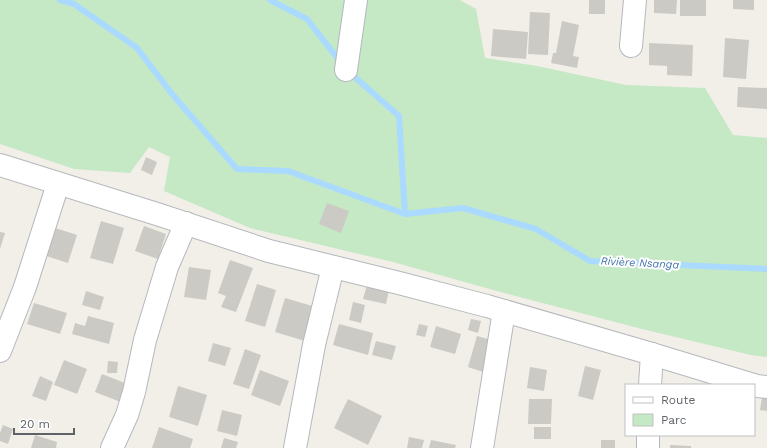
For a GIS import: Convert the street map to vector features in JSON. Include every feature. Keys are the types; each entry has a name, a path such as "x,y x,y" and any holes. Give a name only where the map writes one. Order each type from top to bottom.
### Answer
{"street":[{"path":"346,70 356,0"},
{"path":"631,46 636,0"},
{"path":"0,166 186,223 269,251 504,311 750,384"},
{"path":"0,351 24,287 58,184"},
{"path":"112,448 127,414 134,392 145,340 167,267 186,223"},
{"path":"295,448 314,345 333,267"},
{"path":"482,448 504,311"},
{"path":"650,384 652,354"},
{"path":"755,385 767,387"},
{"path":"648,436 648,448"}],"green space":[{"path":"0,0 460,0 476,9 485,58 537,66 626,85 705,88 733,135 767,138 767,357 751,355 642,329 393,262 250,228 164,191 170,157 149,147 130,173 74,169 0,144"}],"building":[{"path":"589,0 605,0 605,14 589,14"},
{"path":"654,0 677,0 676,14 654,13"},
{"path":"680,0 706,0 706,16 680,16"},
{"path":"733,0 754,0 754,10 733,9"},
{"path":"530,12 550,13 548,55 528,54"},
{"path":"562,21 579,25 573,56 579,57 577,68 551,63 553,53 556,53"},
{"path":"493,29 528,32 526,59 491,56"},
{"path":"725,38 749,40 746,79 723,77"},
{"path":"649,43 693,45 692,76 667,75 667,66 649,65"},
{"path":"738,87 767,88 767,109 737,107"},
{"path":"146,157 157,162 152,175 141,170"},
{"path":"327,203 349,211 341,233 319,224"},
{"path":"101,221 124,228 113,264 90,258"},
{"path":"49,226 77,235 68,263 40,254"},
{"path":"144,226 166,234 158,259 135,251"},
{"path":"0,232 5,233 0,249"},
{"path":"230,260 253,268 236,312 221,307 226,296 218,293"},
{"path":"189,267 211,270 206,300 184,297"},
{"path":"257,284 276,290 265,327 245,321"},
{"path":"367,285 389,290 386,304 363,299"},
{"path":"86,291 104,297 100,310 82,305"},
{"path":"285,298 319,308 308,342 275,332"},
{"path":"353,302 365,305 361,323 349,320"},
{"path":"34,303 67,313 60,334 27,324"},
{"path":"88,316 114,323 109,344 72,334 75,323 85,326"},
{"path":"471,319 481,321 478,333 468,330"},
{"path":"339,324 373,333 368,355 333,345"},
{"path":"419,324 428,326 425,337 416,335"},
{"path":"436,326 461,334 455,354 430,347"},
{"path":"477,336 495,341 486,373 468,367"},
{"path":"376,341 396,346 392,360 372,355"},
{"path":"213,343 231,348 225,366 208,361"},
{"path":"245,349 261,355 249,389 233,384"},
{"path":"64,360 87,369 77,394 54,385"},
{"path":"108,361 118,362 117,373 107,373"},
{"path":"585,366 601,370 593,400 578,396"},
{"path":"530,367 547,370 544,391 527,388"},
{"path":"260,370 289,381 280,406 251,395"},
{"path":"102,374 130,385 123,403 95,392"},
{"path":"40,376 53,382 46,401 32,396"},
{"path":"178,386 207,395 198,426 169,417"},
{"path":"762,397 767,398 767,411 760,410"},
{"path":"348,399 382,416 368,445 334,428"},
{"path":"529,399 552,399 551,424 528,424"},
{"path":"222,410 242,415 237,436 217,431"},
{"path":"3,425 13,429 8,444 0,441 0,433"},
{"path":"159,427 193,439 190,448 152,448"},
{"path":"534,427 551,427 551,439 534,439"},
{"path":"35,435 57,442 56,448 31,448"},
{"path":"409,437 424,440 422,448 407,448"},
{"path":"224,438 238,442 236,448 221,448"},
{"path":"431,440 456,445 455,448 429,448"},
{"path":"601,440 615,440 615,448 601,448"},
{"path":"670,445 691,446 691,448 670,448"}],"waterway":[{"name":"Rivière Nsanga","path":"60,0 74,4 137,48 172,94 237,169 288,171 405,214 463,208 536,229 590,261 767,269"},
{"path":"270,0 307,19 342,64"},
{"path":"349,72 399,116 405,214"}]}
